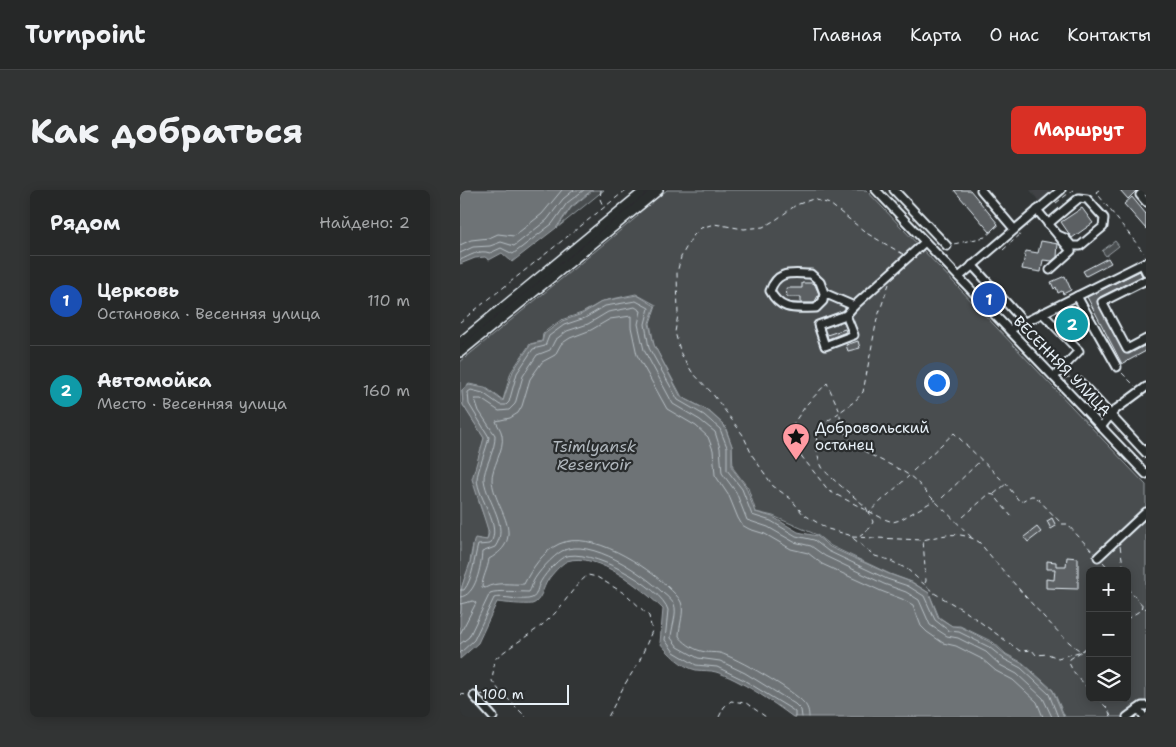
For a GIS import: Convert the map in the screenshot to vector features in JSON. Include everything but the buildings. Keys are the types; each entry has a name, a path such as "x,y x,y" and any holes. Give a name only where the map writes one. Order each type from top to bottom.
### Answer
{"main road":[{"path":"460,343 646,190"},
{"path":"460,352 658,190"}],"street":[{"name":"ВЕСЕННЯЯ УЛИЦА","path":"876,190 1146,474"},
{"path":"894,190 947,246"},
{"path":"981,190 1014,229"},
{"path":"958,277 1061,190"},
{"path":"1145,190 1140,195 1146,202"},
{"path":"1048,224 1079,198 1087,198 1104,218 1103,227 1080,246 1072,246 1065,238 1058,235"},
{"path":"899,215 909,206"},
{"path":"1037,210 1071,251 1050,270"},
{"path":"846,315 854,335 825,346 818,325 846,315 925,242"},
{"path":"1009,330 1144,263 1146,272"},
{"path":"972,265 1024,322"},
{"path":"824,293 823,301 816,308 787,308 774,298 770,291 774,281 784,274 811,274 820,282 824,293 854,306"},
{"path":"1146,280 1102,302 1127,349 1146,339"},
{"path":"1077,296 1117,367"},
{"path":"1042,313 1079,351 1055,378"},
{"path":"1080,382 1146,453"},
{"path":"1101,427 1111,415 1143,390"},
{"path":"1098,557 1146,512"},
{"path":"474,696 493,717"},
{"path":"1129,716 1142,706 1146,706"},
{"path":"1138,709 1144,717"}],"path":[{"path":"601,190 600,199 604,206"},
{"path":"460,322 626,190"},
{"path":"1098,190 1096,192 1144,254"},
{"path":"908,257 868,234 830,204 813,199 796,205 763,227 744,229 714,224 701,228 692,237 681,257 677,273 678,316 675,332 682,354 692,372 712,393 742,435 752,455 773,486 790,499 803,514 828,529 852,537 875,556 907,569 934,593 965,611 1020,651 1032,650 1036,654 1048,654 1058,658 1082,651"},
{"path":"947,246 985,237 1006,219"},
{"path":"859,536 870,528 873,522 866,507 823,469 818,457 817,428 855,401 863,392 878,320 889,288 890,274"},
{"path":"1117,367 1143,390"},
{"path":"1055,378 1069,377 1080,382"},
{"path":"935,500 893,522 869,512 829,490 795,448 793,424 807,404 828,383 840,412 840,421 848,436 858,446 910,476 935,500 973,539"},
{"path":"913,471 954,433 1006,484 1020,502 1035,496 1062,524 1067,524 1107,567"},
{"path":"942,498 981,460"},
{"path":"869,512 910,476"},
{"path":"963,518 989,494 994,495 1006,484"},
{"path":"994,495 1011,516"},
{"path":"852,537 923,540 948,534 968,536 979,542 1053,626 1076,649 1082,651"},
{"path":"1119,538 1123,567"},
{"path":"923,540 926,581 924,583"},
{"path":"526,717 492,681 495,659 547,621 560,609 580,581 588,575 597,577 627,596 649,616 652,631 639,662 624,684 608,717"},
{"path":"1131,593 1146,609"},
{"path":"1131,616 1141,610 1142,605"},
{"path":"1086,648 1070,660 1069,663 1086,686"},
{"path":"460,694 474,696 499,690"},
{"path":"719,717 724,707 731,701 746,703 766,717"},
{"path":"1101,702 1108,709 1111,717"}],"shaded area":[{"path":"593,190 604,190 557,228 571,208"},
{"path":"667,190 866,190 1146,485 1146,717 1065,717 1053,690 1023,663 1006,654 993,642 960,626 952,626 939,617 929,593 912,582 890,574 831,546 817,535 773,516 756,512 748,488 733,468 732,446 725,426 709,411 682,397 654,345 650,323 656,305 636,294 603,301 582,313 561,320 543,333 542,341 530,344 511,372 503,400 485,387 469,384 462,390 463,405 484,438 479,470 478,496 487,525 488,535 487,540 475,539 462,588 460,616 460,362 638,216 637,214"},
{"path":"1030,190 1058,190 1041,204"},
{"path":"1115,241 1119,246 1106,256 1102,251"}],"water":[{"path":"460,190 592,190 571,207 556,228 512,262 502,253 489,260 485,257 475,258 460,264"},
{"name":"Tsimlyansk Reservoir","path":"637,295 655,306 649,323 654,345 681,397 707,410 724,425 732,446 732,468 746,487 755,512 773,517 798,532 817,536 830,547 911,582 929,593 938,617 952,626 961,627 992,643 1006,655 1023,664 1053,691 1064,717 793,717 745,685 725,675 714,671 696,670 681,663 660,643 663,609 619,574 606,567 579,559 567,561 554,572 535,603 497,602 478,643 460,659 462,585 470,563 475,538 487,540 489,533 472,479 484,438 463,405 462,390 469,385 485,388 503,401 513,371 531,344 542,342 544,334 562,321 582,314 603,301"}],"place":[{"name":"Церковь","path":"989,299"},
{"name":"Автомойка","path":"1072,324"},
{"name":"Добровольский останец","path":"796,461"}]}
